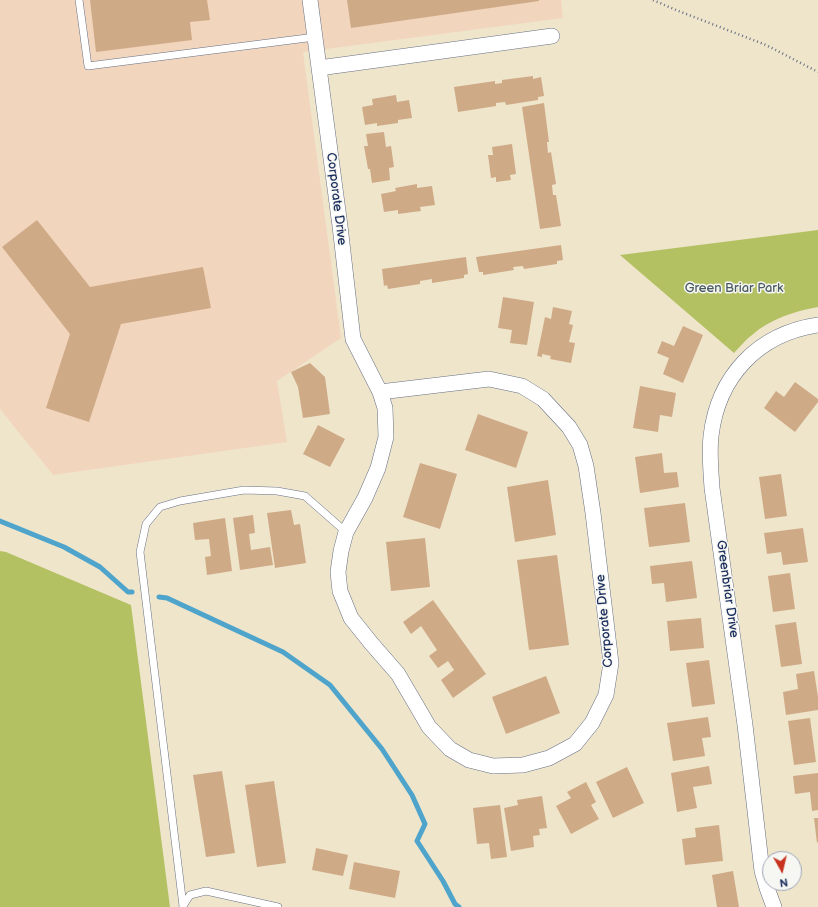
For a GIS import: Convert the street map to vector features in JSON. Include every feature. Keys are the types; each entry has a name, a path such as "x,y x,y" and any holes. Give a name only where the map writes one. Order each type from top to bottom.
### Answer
{"street":[{"name":"Corporate Drive","path":"310,0 352,339 380,392 385,408 386,437 378,468 365,498 346,532 338,572 340,591 343,601 351,618 398,674 428,727 450,749 469,760 493,766 523,765 549,758 575,744 592,723 606,695 611,663 593,513 586,466 580,445 569,427 543,399 522,386 488,379 380,392"},
{"path":"319,68 552,36"},
{"name":"Greenbriar Drive","path":"774,907 762,871 745,725 712,488 710,454 711,437 718,404 732,376 742,363 759,348 779,336 793,330 818,325"}],"lane":[{"path":"79,0 88,66 315,37"},
{"path":"184,907 140,552 146,524 160,507 180,501 244,490 277,490 305,496 346,532"},
{"path":"184,907 190,895 206,891 278,907"}],"path":[{"path":"653,0 766,45 818,72"}],"shaded area":[{"path":"0,0 561,0 563,18 303,52 341,338 277,381 287,442 53,475 0,409"}],"green space":[{"name":"Green Briar Park","path":"818,230 818,307 783,316 767,324 749,337 734,353 620,255"},
{"path":"0,551 6,552 131,605 170,907 0,907"}],"building":[{"path":"90,0 207,0 210,20 190,22 192,40 96,52"},
{"path":"347,0 539,0 539,1 351,28"},
{"path":"533,76 533,79 541,77 544,96 538,97 538,100 506,105 505,102 496,103 496,106 458,112 454,87 495,81 495,84 502,83 502,80"},
{"path":"396,95 397,102 409,100 412,118 398,120 398,123 377,126 377,123 365,125 362,107 373,105 372,99"},
{"path":"544,103 549,142 547,142 548,153 551,152 556,184 552,185 553,195 556,195 561,226 540,229 522,107"},
{"path":"384,132 386,147 391,146 394,167 389,168 390,180 372,183 364,146 368,146 366,134"},
{"path":"512,144 516,174 510,175 511,180 496,182 496,177 491,178 488,155 493,155 492,147"},
{"path":"417,184 417,188 432,186 435,205 420,207 421,211 398,214 398,210 384,212 381,194 396,191 395,188"},
{"path":"37,220 90,287 203,267 211,308 121,324 89,422 46,408 70,334 2,247"},
{"path":"561,245 563,260 557,261 557,264 524,269 523,266 513,267 514,270 483,275 483,272 479,272 476,257"},
{"path":"466,257 468,274 464,275 464,278 432,283 432,279 420,281 420,284 388,289 387,285 384,286 382,269"},
{"path":"503,297 534,302 527,345 510,343 512,330 498,328"},
{"path":"553,307 572,311 569,324 573,325 569,342 575,343 571,363 550,359 551,356 542,354 542,357 537,356 545,317 551,319"},
{"path":"683,326 703,335 683,383 663,374 669,358 657,353 662,341 674,346"},
{"path":"310,363 325,377 330,414 303,418 298,387 291,372"},
{"path":"795,382 818,399 818,402 795,432 764,408 776,391 784,397"},
{"path":"640,386 676,393 672,417 660,415 658,432 633,428"},
{"path":"478,414 528,432 516,468 465,450"},
{"path":"318,425 345,439 330,467 303,454"},
{"path":"662,453 664,473 677,472 679,487 640,493 635,457"},
{"path":"420,463 457,474 440,529 403,517"},
{"path":"781,474 787,516 765,519 759,477"},
{"path":"548,480 556,535 515,542 507,487"},
{"path":"685,503 690,542 649,547 644,508"},
{"path":"291,510 294,525 300,524 306,563 275,568 267,513"},
{"path":"253,515 255,533 249,534 251,550 270,547 273,565 240,570 233,518"},
{"path":"225,518 232,571 207,575 205,557 211,556 209,539 195,540 193,523"},
{"path":"803,528 808,562 783,565 781,552 767,554 764,533"},
{"path":"425,538 430,587 391,591 386,542"},
{"path":"557,555 569,645 529,650 517,560"},
{"path":"692,561 697,598 666,602 664,583 652,584 650,566"},
{"path":"790,573 795,609 773,612 768,576"},
{"path":"433,600 486,674 453,698 441,680 454,670 448,661 438,668 429,656 437,650 421,626 411,634 403,622"},
{"path":"701,618 704,648 670,651 667,621"},
{"path":"796,622 802,664 781,667 775,625"},
{"path":"709,660 715,704 692,707 686,663"},
{"path":"814,671 818,697 818,710 786,715 783,692 798,689 796,674"},
{"path":"546,676 560,713 506,734 492,697"},
{"path":"708,717 711,737 702,738 705,756 673,761 667,723"},
{"path":"810,718 816,762 794,765 788,721"},
{"path":"709,766 712,784 693,787 697,808 677,812 671,773"},
{"path":"627,767 644,803 613,818 596,782"},
{"path":"222,771 235,853 206,857 193,775"},
{"path":"818,773 818,810 812,811 810,792 795,794 793,776"},
{"path":"274,781 286,863 257,867 245,785"},
{"path":"586,782 596,802 591,805 599,819 571,834 556,806 571,798 567,792"},
{"path":"542,796 547,828 539,829 540,835 533,836 534,847 511,851 504,808 518,805 517,800"},
{"path":"500,805 507,857 491,859 489,843 477,844 473,808"},
{"path":"814,818 818,818 817,843"},
{"path":"719,825 723,861 685,865 682,839 696,837 695,828"},
{"path":"316,848 348,855 343,876 312,870"},
{"path":"354,862 400,871 395,898 349,889"},
{"path":"733,871 739,907 717,907 712,875"}],"waterway":[{"path":"0,521 64,547 100,567 128,592 132,592"},
{"path":"159,597 167,598 283,652 330,685 382,749 412,795 425,824 417,841 443,881 455,904 459,907"}]}
